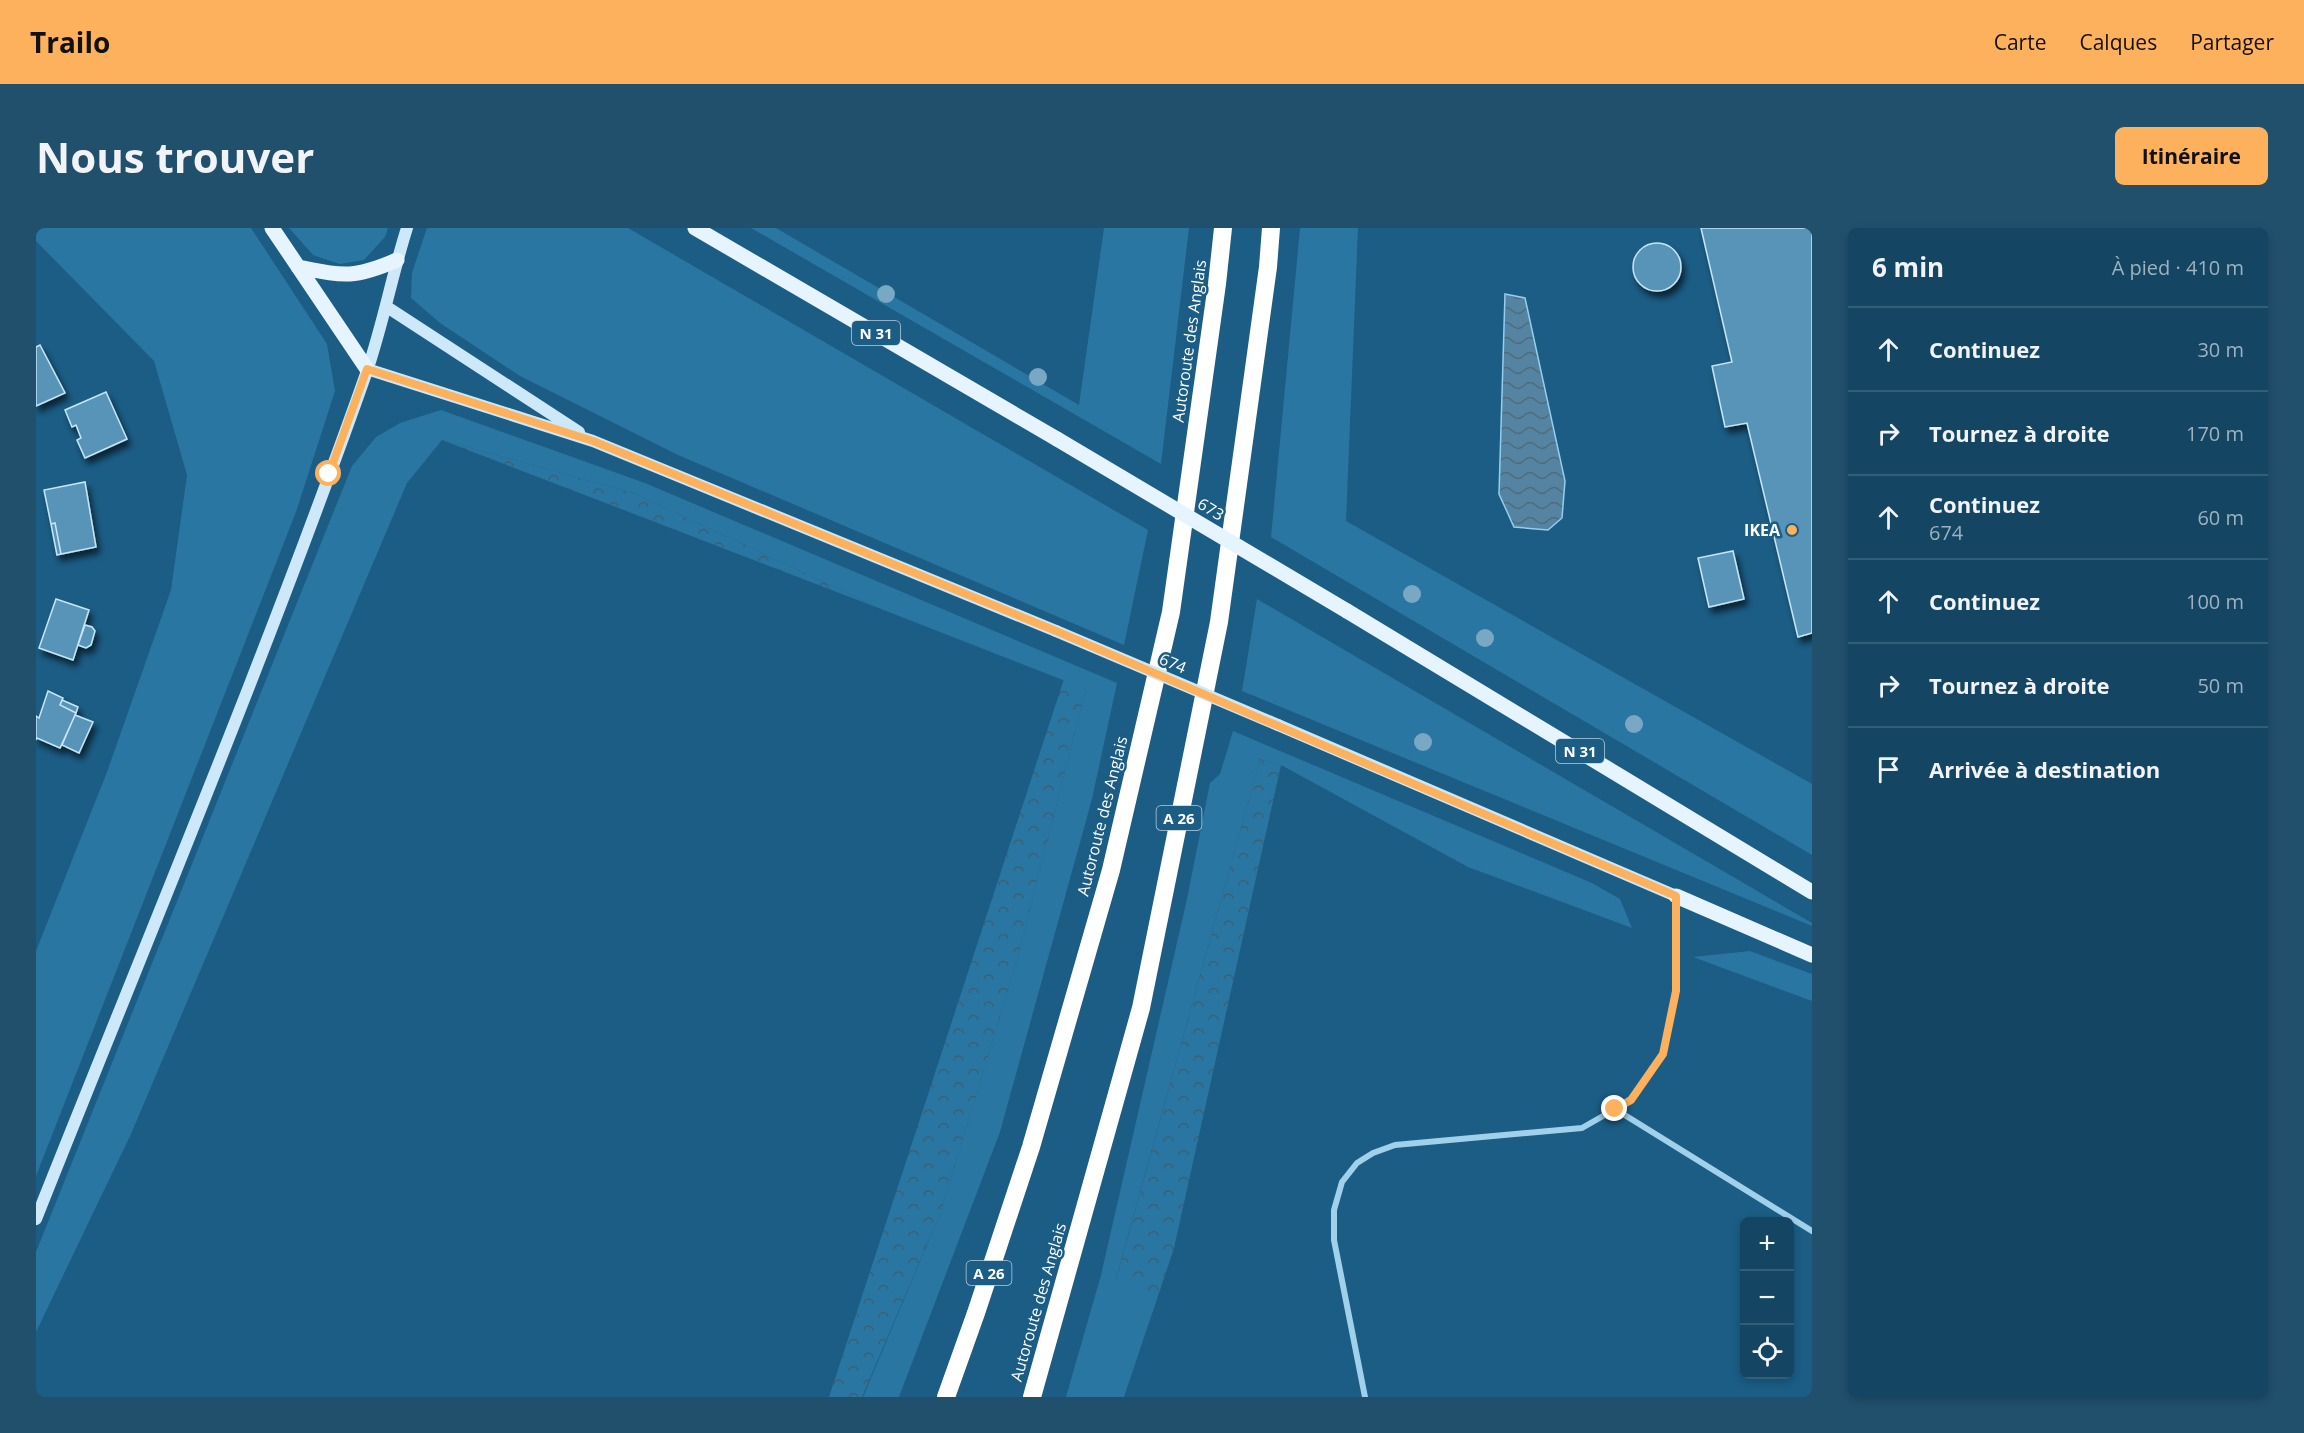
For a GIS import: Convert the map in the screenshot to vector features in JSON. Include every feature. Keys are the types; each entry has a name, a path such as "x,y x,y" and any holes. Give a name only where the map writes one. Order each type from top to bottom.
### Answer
{"highway":[{"name":"Autoroute des Anglais","path":"946,1397 1030,1147 1111,870 1171,612 1223,228"},
{"name":"Autoroute des Anglais","path":"1032,1397 1143,997 1219,622 1268,267 1271,228"}],"main road":[{"path":"272,228 367,369"},
{"name":"673","path":"694,228 1347,611 1812,892"},
{"path":"298,267 343,275 368,273 397,260"},
{"path":"1676,896 1812,955"}],"street":[{"path":"36,1219 293,573 367,369 387,308 397,260 407,228"},
{"path":"387,308 593,441"},
{"path":"367,369 593,441"},
{"name":"674","path":"593,441 1056,631 1676,896"},
{"path":"1365,1397 1334,1240 1334,1210 1342,1182 1357,1162 1395,1145 1582,1128 1631,1100 1663,1054 1676,991 1676,896"},
{"path":"1615,1109 1812,1231"}],"green space":[{"path":"36,228 251,228 327,344 335,391 296,512 36,1176 36,951 107,772 171,590 187,475 154,361 36,241"},
{"path":"289,228 388,228 385,237 364,260 340,264 313,255"},
{"path":"427,228 628,228 1148,530 1124,645 678,455 520,376 440,323 411,298 412,273"},
{"path":"751,228 776,228 1079,405 1104,228 1189,228 1161,464"},
{"path":"1300,228 1358,228 1346,521 1812,784 1812,855 1271,537"},
{"path":"441,410 645,483 1117,683 1092,799 1000,1132 899,1397 863,1397 940,1214 1016,963 1086,689 881,609 636,494 442,440 407,483 131,1134 36,1332 36,1252 352,466 376,437 400,423"},
{"path":"442,440 636,494 881,609"},
{"path":"1257,599 1812,923 1812,926 1242,691"},
{"path":"1064,679 1086,689 1016,963 940,1214 862,1397 829,1397"},
{"path":"1233,731 1592,883 1620,899 1632,928 1468,867 1281,765 1260,759 1116,1279 1159,1293 1124,1397 1066,1397 1101,1275 1187,899 1210,783 1220,774"},
{"path":"1260,759 1281,765 1174,1248 1159,1293 1116,1280"},
{"path":"1750,951 1812,974 1812,1001 1693,957"}],"water":[{"path":"1505,294 1525,298 1565,481 1562,518 1548,530 1514,527 1499,494"}],"building":[{"name":"IKEA","path":"1701,228 1812,228 1812,633 1798,637 1747,423 1725,427 1712,366 1732,362"},
{"path":"1652,243 1662,243 1674,250 1681,262 1681,272 1674,284 1662,291 1652,291 1637,280 1633,272 1633,262 1644,247"},
{"path":"40,345 65,393 36,406 36,347"},
{"path":"106,392 127,439 85,458 77,440 81,438 76,425 72,427 65,410"},
{"path":"85,482 96,547 61,554 55,523 51,524 44,490"},
{"path":"55,523 61,554 57,555 51,524"},
{"path":"1733,551 1744,599 1709,607 1698,558"},
{"path":"56,599 89,610 73,660 39,648"},
{"path":"85,625 92,627 95,631 91,645 86,648 78,645"},
{"path":"48,691 63,698 60,705 76,713 60,748 37,738 36,740 36,716 39,718"},
{"path":"62,700 78,707 76,713 60,705"},
{"path":"75,715 93,722 79,753 62,745"}],"place":[{"name":"IKEA","path":"1792,530"}],"route":[{"path":"329,474 367,369 593,441 1056,631 1676,896 1676,991 1663,1054 1631,1100 1615,1109"}]}
